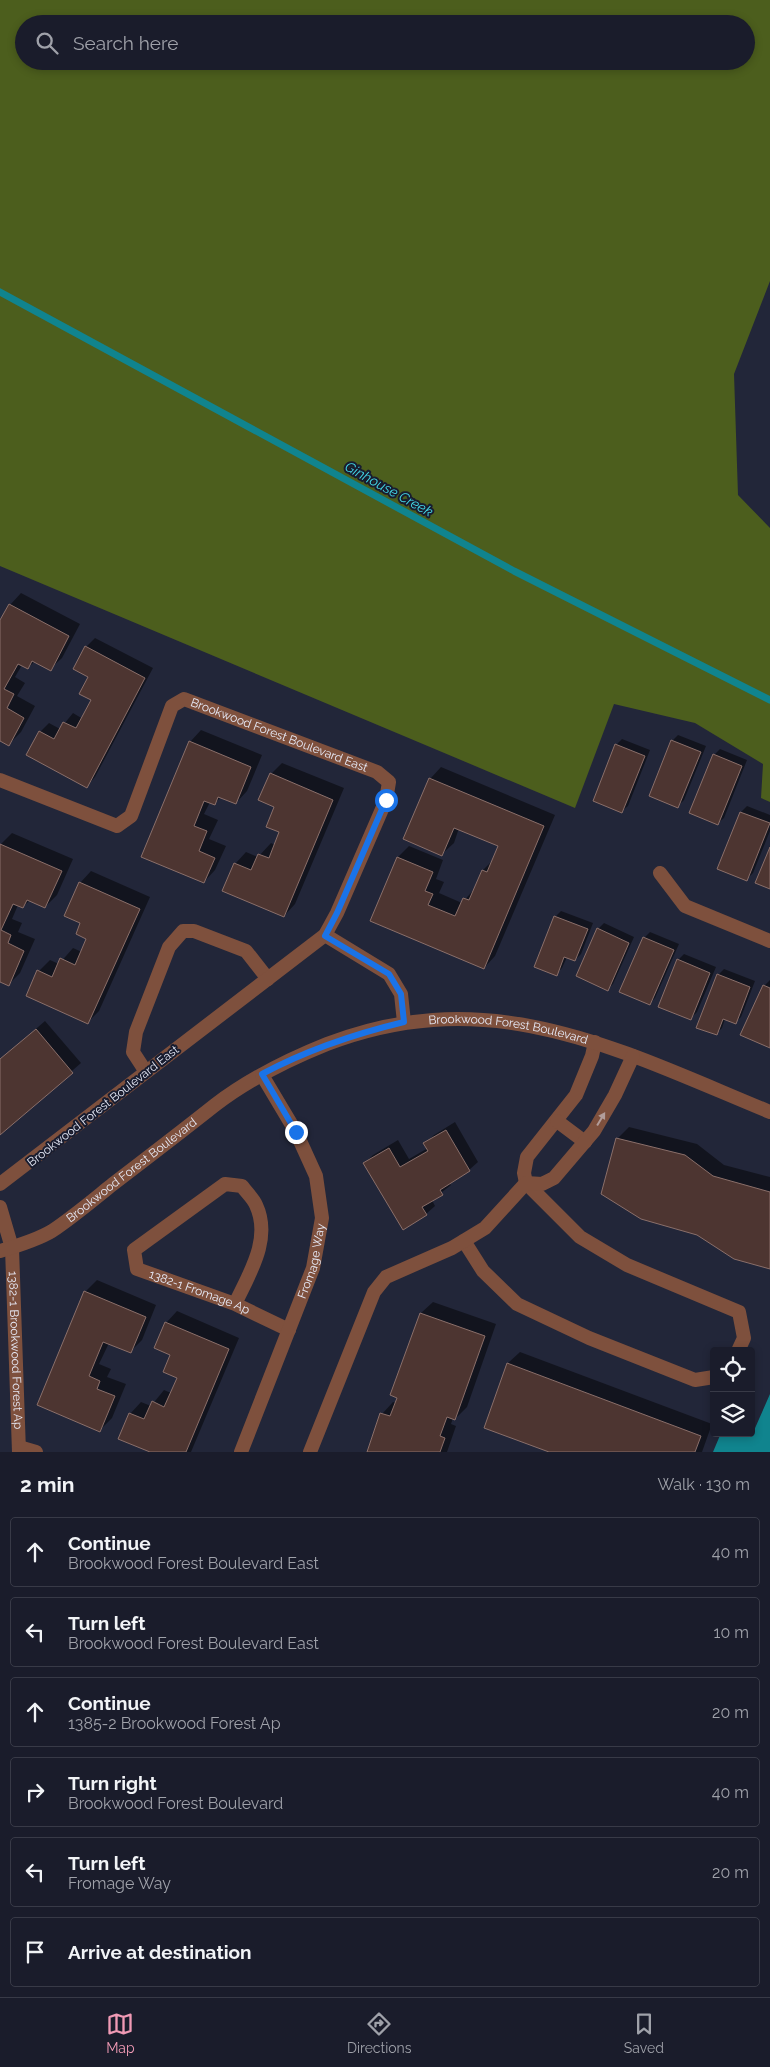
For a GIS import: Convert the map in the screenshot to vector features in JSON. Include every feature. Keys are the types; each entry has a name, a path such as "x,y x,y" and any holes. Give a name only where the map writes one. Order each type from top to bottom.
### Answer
{"street":[{"name":"Brookwood Forest Boulevard East","path":"0,780 117,826 131,816 172,706 184,699 377,772 389,782 386,800 337,913 325,936 0,1184"},
{"path":"660,873 685,906 770,941"},
{"path":"146,1072 134,1052 136,1032 169,947 182,931 194,931 246,951 268,979"},
{"path":"325,936 389,974 401,994 404,1022"},
{"name":"Brookwood Forest Boulevard","path":"6,1250 50,1232 218,1103 262,1074 295,1057 356,1033 404,1022 442,1018 487,1020 540,1027 595,1042 633,1056 770,1112"},
{"path":"595,1042 592,1056 576,1095 528,1157 524,1173 526,1183 580,1237 627,1265 740,1312 744,1338 740,1347"},
{"path":"526,1183 542,1184 554,1178 585,1142 594,1131 615,1095 633,1056"},
{"name":"Fromage Way","path":"241,1452 313,1268 322,1218 316,1176 296,1132 262,1074"},
{"path":"557,1121 585,1142"},
{"path":"310,1452 374,1292 386,1277 464,1241 484,1228 526,1183"},
{"name":"1382-1 Fromage Ap","path":"235,1304 256,1260 262,1235 256,1205 242,1186 224,1184 134,1250 137,1269 235,1304 289,1330"},
{"name":"1382-1 Brookwood Forest Ap","path":"0,1206 6,1250 19,1450"},
{"path":"464,1241 483,1271 517,1304 589,1338 695,1380 710,1378"},
{"path":"19,1450 36,1452"}],"shaded area":[{"path":"0,0 770,0 770,281 734,374 738,495 770,528 770,802 761,798 763,764 695,723 614,704 575,808 0,566"},
{"path":"770,1394 770,1452 713,1452 719,1437 755,1437 755,1428"}],"building":[{"path":"9,604 69,636 51,671 32,661 28,669 18,664 4,689 14,694 7,708 24,718 9,746 0,741 0,620"},
{"path":"85,646 145,678 87,788 26,755 39,731 54,739 63,722 76,728 91,700 79,694 88,677 73,669"},
{"path":"671,740 701,752 678,808 649,796"},
{"path":"189,741 251,767 236,804 218,797 215,805 204,801 194,826 207,831 199,851 215,858 204,883 141,857"},
{"path":"615,744 645,756 622,813 593,801"},
{"path":"713,754 742,766 718,825 689,813"},
{"path":"270,773 333,800 284,917 222,891 234,863 251,870 258,854 269,858 279,832 266,827 274,807 258,800"},
{"path":"429,778 544,826 484,969 370,921 397,857 433,872 425,891 433,894 428,905 455,916 463,898 469,900 482,870 487,872 498,846 454,828 442,856 403,839"},
{"path":"740,812 770,823 747,881 717,869"},
{"path":"0,844 62,871 45,908 27,900 23,908 13,904 1,930 11,935 8,943 24,951 9,986 0,982"},
{"path":"770,847 770,889 755,883"},
{"path":"79,882 140,909 88,1024 26,996 37,970 52,977 60,958 75,965 86,939 76,934 80,923 64,916"},
{"path":"554,916 588,929 575,961 564,957 557,976 534,967"},
{"path":"597,928 629,943 608,991 576,976"},
{"path":"643,937 674,950 650,1005 619,992"},
{"path":"677,959 710,973 691,1020 658,1007"},
{"path":"717,974 750,987 736,1024 723,1019 717,1035 696,1028"},
{"path":"763,985 770,988 770,1048 740,1035"},
{"path":"36,1029 73,1073 0,1135 0,1059"},
{"path":"446,1130 470,1171 440,1190 443,1195 422,1207 427,1215 403,1230 363,1163 389,1148 400,1167 428,1151 423,1143"},
{"path":"616,1138 685,1155 713,1176 770,1192 770,1269 734,1259 697,1235 641,1219 601,1194"},
{"path":"84,1291 146,1317 131,1353 103,1342 89,1376 100,1381 97,1389 115,1396 100,1432 37,1405"},
{"path":"420,1313 485,1336 455,1420 447,1417 440,1436 445,1438 440,1452 367,1452 380,1413 390,1416 397,1398 390,1395"},
{"path":"165,1322 229,1349 186,1452 150,1452 118,1439 129,1413 144,1419 152,1401 164,1407 177,1378 163,1372 170,1355 154,1348"},
{"path":"507,1363 701,1436 695,1452 549,1452 484,1428"}],"waterway":[{"name":"Ginhouse Creek","path":"0,292 514,571 770,700"}],"route":[{"path":"296,1132 262,1074 295,1057 356,1033 404,1022 401,994 389,974 347,947 325,936 337,913 386,800"}]}
